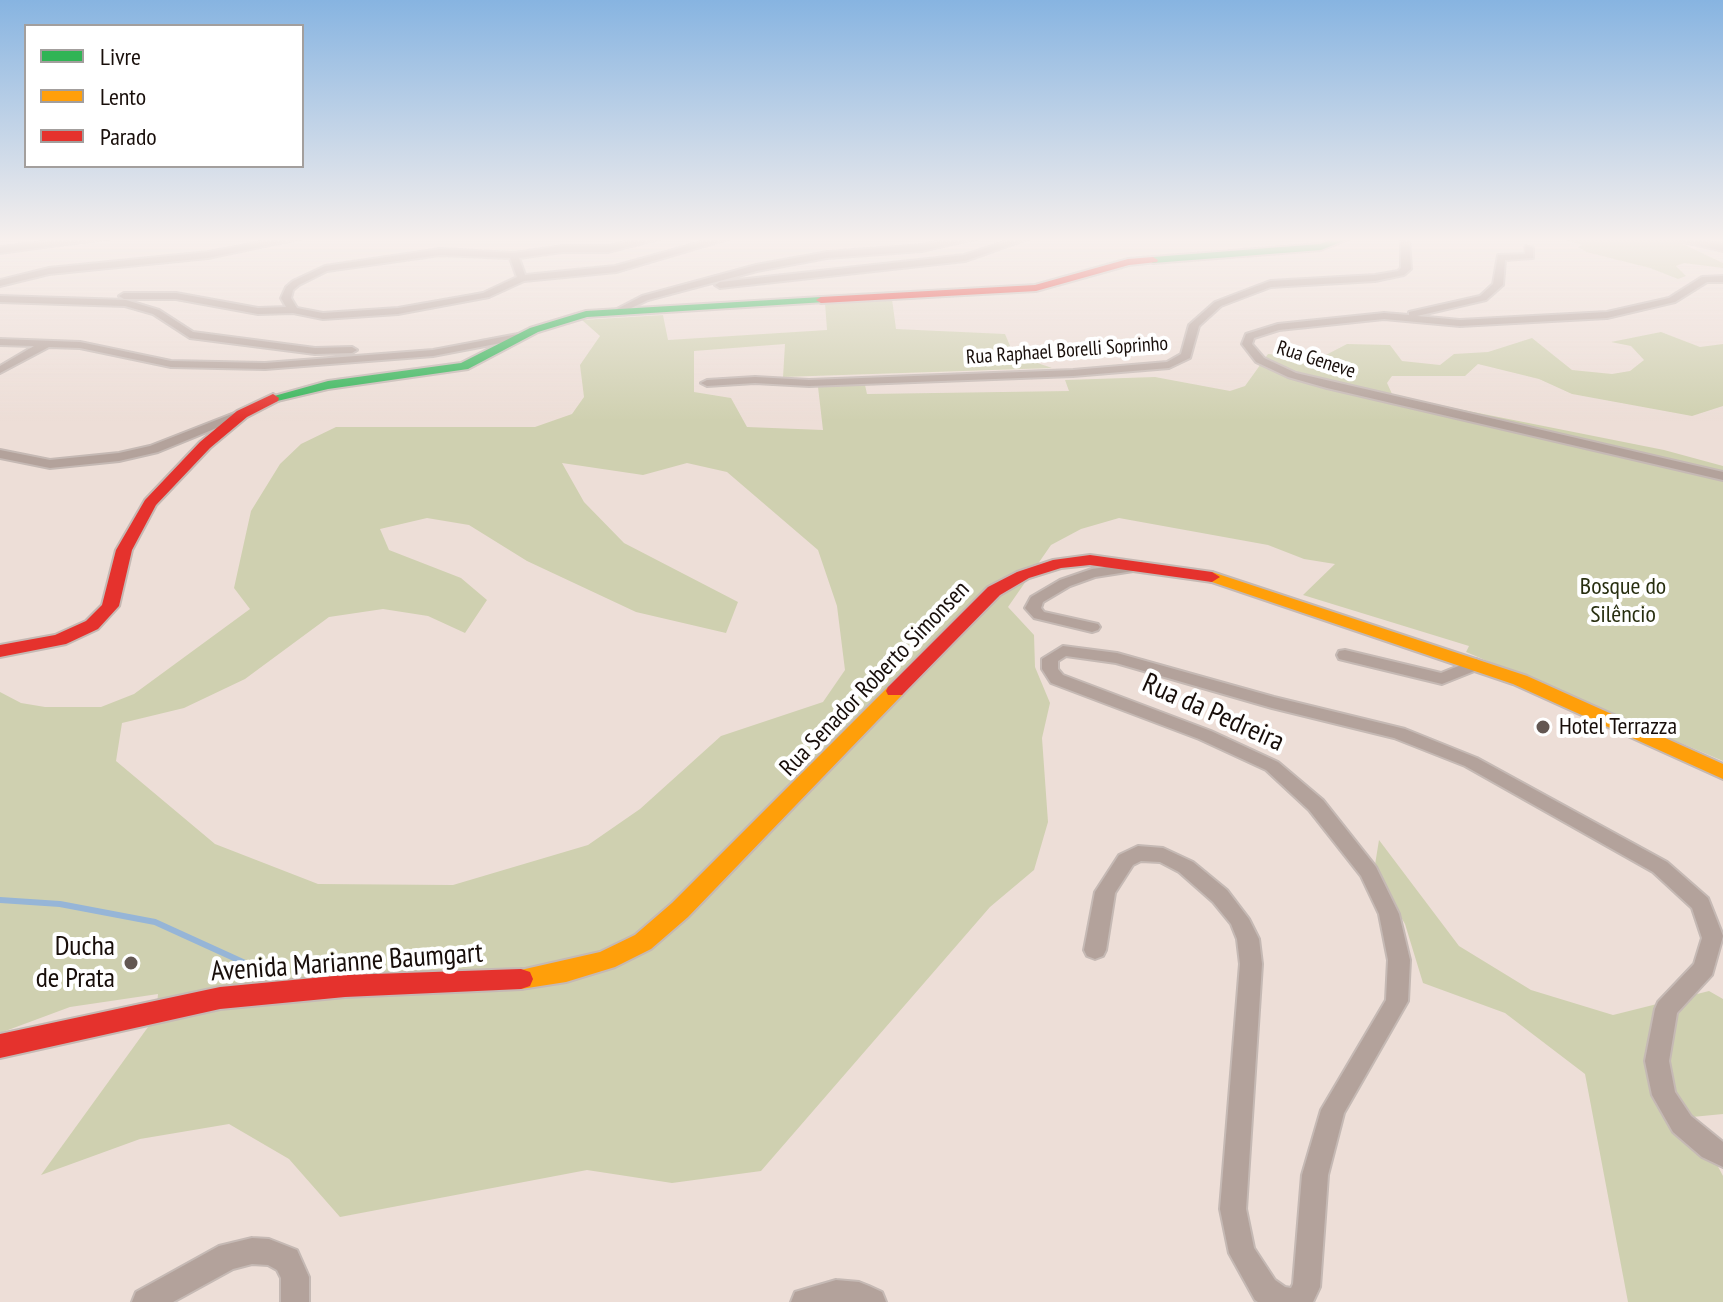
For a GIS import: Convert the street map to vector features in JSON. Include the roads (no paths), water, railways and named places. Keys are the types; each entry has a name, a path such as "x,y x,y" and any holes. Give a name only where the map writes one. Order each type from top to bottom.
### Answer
{"street":[{"path":"0,299 104,300 142,306 190,335 293,349 332,351 474,345"},
{"path":"104,300 112,299"},
{"path":"191,299 258,311 293,310 337,317 385,313 465,299"},
{"path":"286,299 293,310"},
{"path":"620,310 645,299"},
{"path":"0,454 50,464 119,457 154,449 242,414 262,402 302,390 464,366 518,337 557,321 620,310 833,299"},
{"name":"Rua Raphael Borelli Soprinho","path":"707,383 755,380 809,383 1073,373 1169,365 1186,356 1194,325 1218,304 1232,299"},
{"path":"1384,316 1420,313 1480,299"},
{"name":"Rua Geneve","path":"1674,299 1607,315 1460,323 1384,316 1278,327 1250,336 1247,344 1260,360 1292,375 1331,386 1723,476"},
{"path":"0,342 50,342 153,362 265,366 402,357 518,337"},
{"path":"0,370 50,342"},
{"path":"0,651 60,640 80,633 101,616 110,606 124,550 137,520 187,462 242,414"},
{"name":"Rua Senador Roberto Simonsen","path":"511,981 566,972 643,942 835,756 994,591 1023,575 1059,563 1090,560 1146,565 1238,583 1476,664 1723,772"},
{"path":"1092,627 1058,622 1039,615 1033,608 1046,592 1065,583 1092,573 1146,565"},
{"name":"Rua da Pedreira","path":"1095,950 1105,892 1126,860 1138,853 1163,855 1186,867 1220,896 1239,919 1248,939 1251,964 1233,1209 1242,1253 1265,1290 1280,1301 1298,1302 1306,1287 1315,1175 1333,1110 1397,1001 1399,960 1389,914 1369,872 1316,805 1282,774 1272,766 1158,715 1057,679 1050,669 1050,659 1054,653 1063,651 1117,658 1272,702 1399,733 1471,762 1660,867 1701,904 1713,938 1704,969 1666,1009 1657,1061 1664,1095 1682,1124 1711,1149 1723,1155"},
{"path":"1345,655 1442,679 1476,664"},
{"name":"Avenida Marianne Baumgart","path":"0,1046 178,1005 268,992 511,981"},
{"path":"146,1302 229,1256 252,1251 269,1252 287,1260 295,1277 295,1302"},
{"path":"805,1302 836,1294 859,1296 872,1302"}],"waterway":[{"path":"0,900 60,904 155,922 245,963"}],"place":[{"name":"Hotel Terrazza","path":"1543,727"},
{"name":"Ducha de Prata","path":"131,963"}],"park label":[{"name":"Bosque do Silêncio","path":"1623,601"}]}
